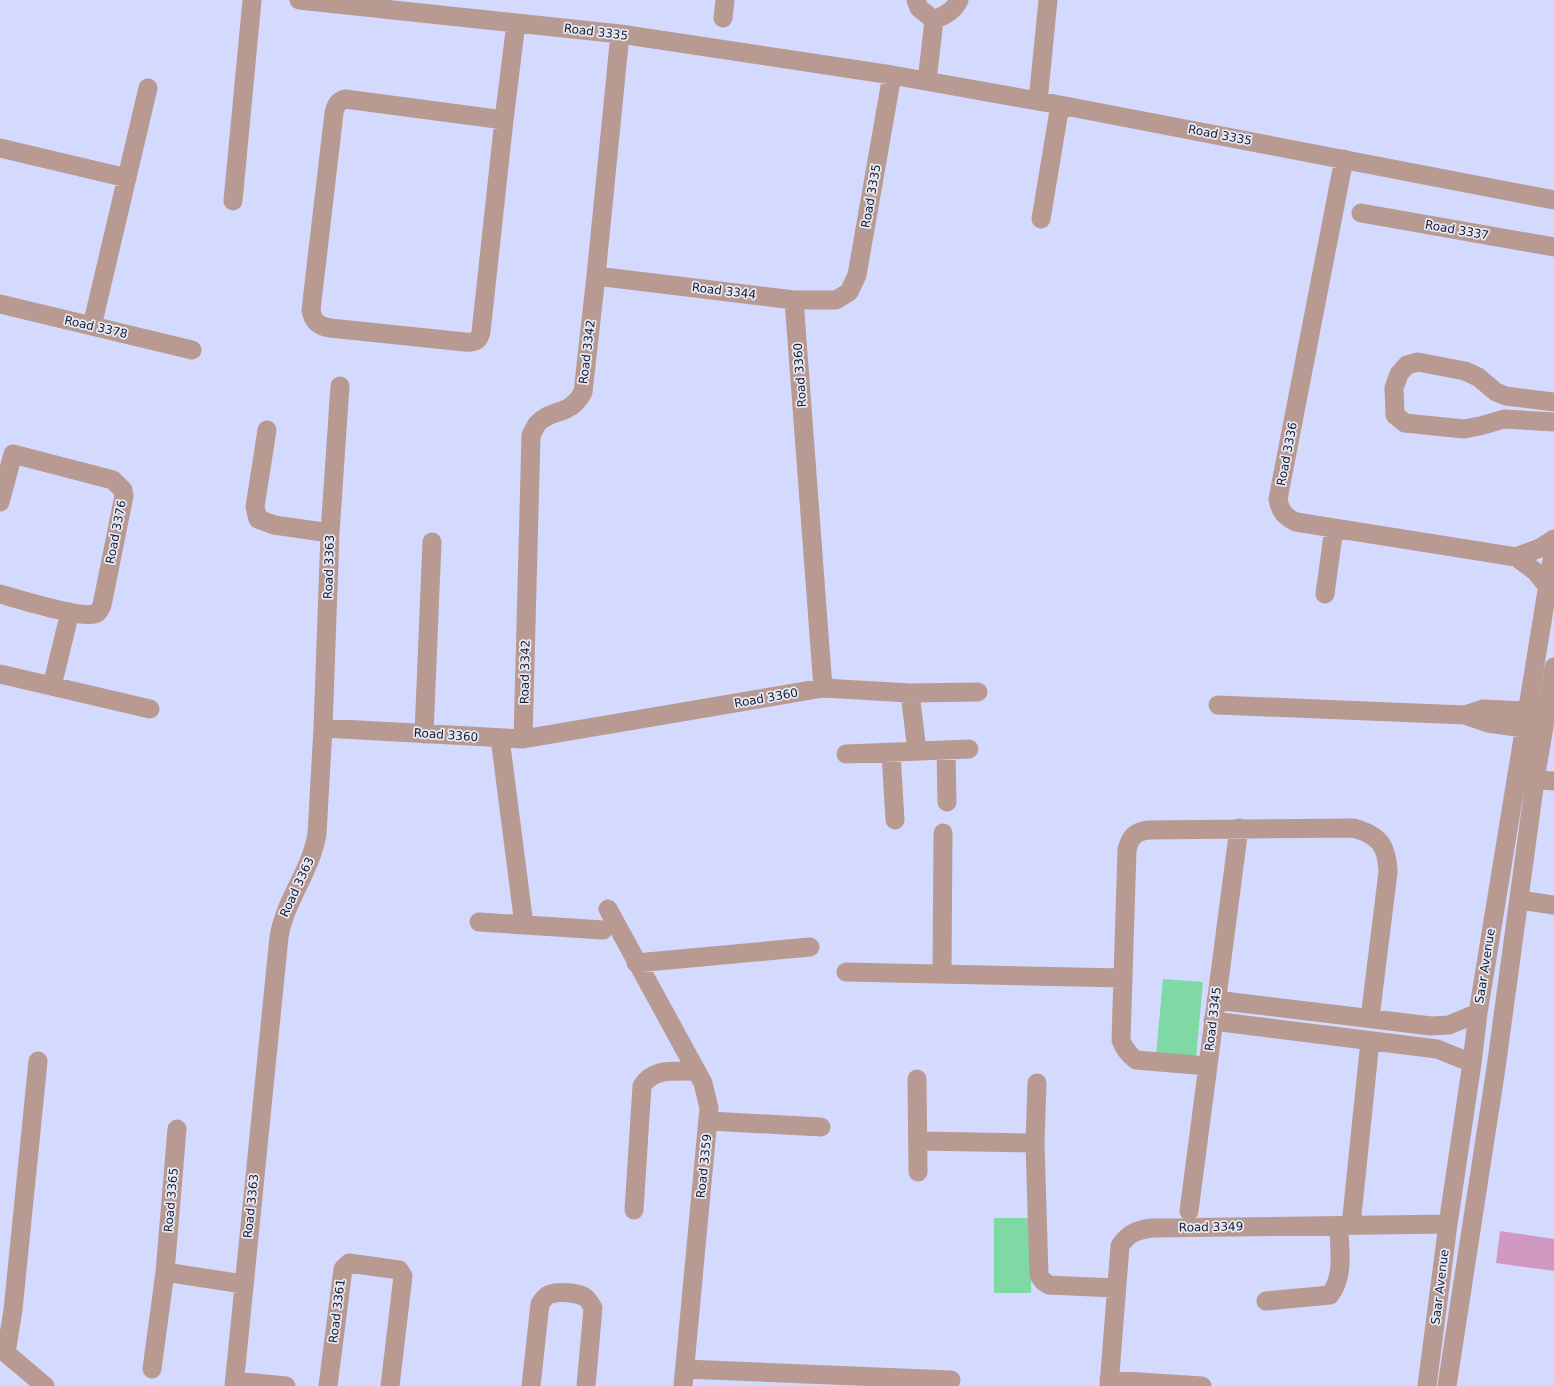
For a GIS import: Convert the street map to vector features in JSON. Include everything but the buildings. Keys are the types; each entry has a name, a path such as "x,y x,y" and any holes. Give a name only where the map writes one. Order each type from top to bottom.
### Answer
{"street":[{"path":"233,201 252,0"},
{"name":"Road 3335","path":"299,0 397,5 516,23 620,34 892,75 1060,105 1552,199"},
{"path":"916,0 920,8 934,20"},
{"path":"934,20 948,14 955,7 958,0"},
{"path":"1038,101 1048,0"},
{"path":"927,81 934,20"},
{"path":"504,120 350,99 339,101 336,105 334,113 311,310 312,317 316,323 330,328 465,342 476,341 480,337 516,23"},
{"name":"Road 3342","path":"523,739 531,435 537,424 548,416 570,408 578,401 583,392 620,34"},
{"name":"Road 3335","path":"849,292 858,275 892,75"},
{"path":"92,326 148,88"},
{"path":"1041,219 1060,105"},
{"path":"0,148 127,178"},
{"name":"Road 3336","path":"1344,159 1278,499 1280,507 1289,519 1334,528 1516,557 1536,572 1548,587"},
{"name":"Road 3337","path":"1361,213 1554,247"},
{"name":"Road 3344","path":"596,276 794,300 836,300 849,292"},
{"name":"Road 3360","path":"323,728 523,739 823,688 794,300"},
{"name":"Road 3378","path":"0,304 192,350"},
{"path":"1554,402 1506,396 1496,392 1478,377 1465,371 1418,362 1407,365 1399,374 1394,388 1395,415 1405,423 1464,429 1504,419 1554,422"},
{"name":"Road 3363","path":"234,1383 278,937 281,921 314,850 317,834 323,728 330,532 340,386"},
{"path":"267,430 254,507 258,519 274,525 330,532"},
{"name":"Road 3376","path":"0,502 7,453 113,480 123,490 124,496 100,610 93,615 70,612 0,594"},
{"path":"1325,594 1334,528"},
{"name":"Road 3336","path":"1516,557 1540,548 1554,539"},
{"path":"424,734 432,542"},
{"name":"Saar Avenue","path":"1427,1386 1478,1013 1554,548"},
{"path":"52,686 70,612"},
{"name":"Saar Avenue","path":"1448,1386 1496,1068 1519,900 1542,772 1554,667"},
{"path":"0,674 150,709"},
{"path":"823,688 910,693 978,692"},
{"path":"910,693 917,752"},
{"path":"1218,705 1465,716 1488,723 1525,719"},
{"path":"500,738 524,925"},
{"path":"846,754 970,749"},
{"path":"946,750 948,802"},
{"path":"891,753 895,820"},
{"path":"1517,770 1542,772 1554,781"},
{"name":"Road 3345","path":"1189,1211 1239,828"},
{"path":"1207,1066 1136,1060 1129,1055 1121,1040 1127,850 1130,839 1138,832 1148,830 1353,828 1368,832 1380,842 1387,856 1388,872 1372,1018 1345,1225 1340,1277 1337,1286 1330,1295 1266,1301"},
{"path":"942,974 944,832"},
{"path":"1519,900 1554,905"},
{"name":"Road 3359","path":"608,910 703,1083 707,1095 709,1121 684,1377"},
{"path":"479,922 603,930"},
{"path":"636,963 810,947"},
{"path":"846,972 1123,978"},
{"path":"1216,1000 1437,1026 1449,1025 1478,1013"},
{"path":"1213,1021 1437,1049 1472,1063"},
{"path":"38,1061 13,1310 3,1351 45,1386"},
{"path":"634,1210 642,1086 647,1078 655,1073 696,1071"},
{"path":"917,1078 918,1172"},
{"path":"1037,1083 1036,1142 1039,1275 1043,1281 1049,1285 1115,1288"},
{"path":"709,1121 821,1127"},
{"name":"Road 3365","path":"152,1369 165,1272 177,1129"},
{"path":"918,1141 1036,1142"},
{"name":"Road 3349","path":"1109,1383 1115,1288 1120,1246 1125,1238 1137,1230 1152,1228 1448,1224"},
{"name":"Road 3361","path":"328,1386 343,1269 349,1263 399,1270 403,1276 390,1386"},
{"path":"165,1272 243,1284"},
{"path":"531,1386 540,1304 544,1298 551,1294 559,1293 583,1296 589,1301 593,1308 586,1386"},
{"path":"684,1377 951,1380"},
{"path":"234,1383 286,1386"},
{"path":"1109,1383 1202,1386"}],"green space":[{"path":"1163,979 1203,982 1196,1058 1156,1055"},
{"path":"994,1218 1031,1218 1031,1293 994,1293"}]}
